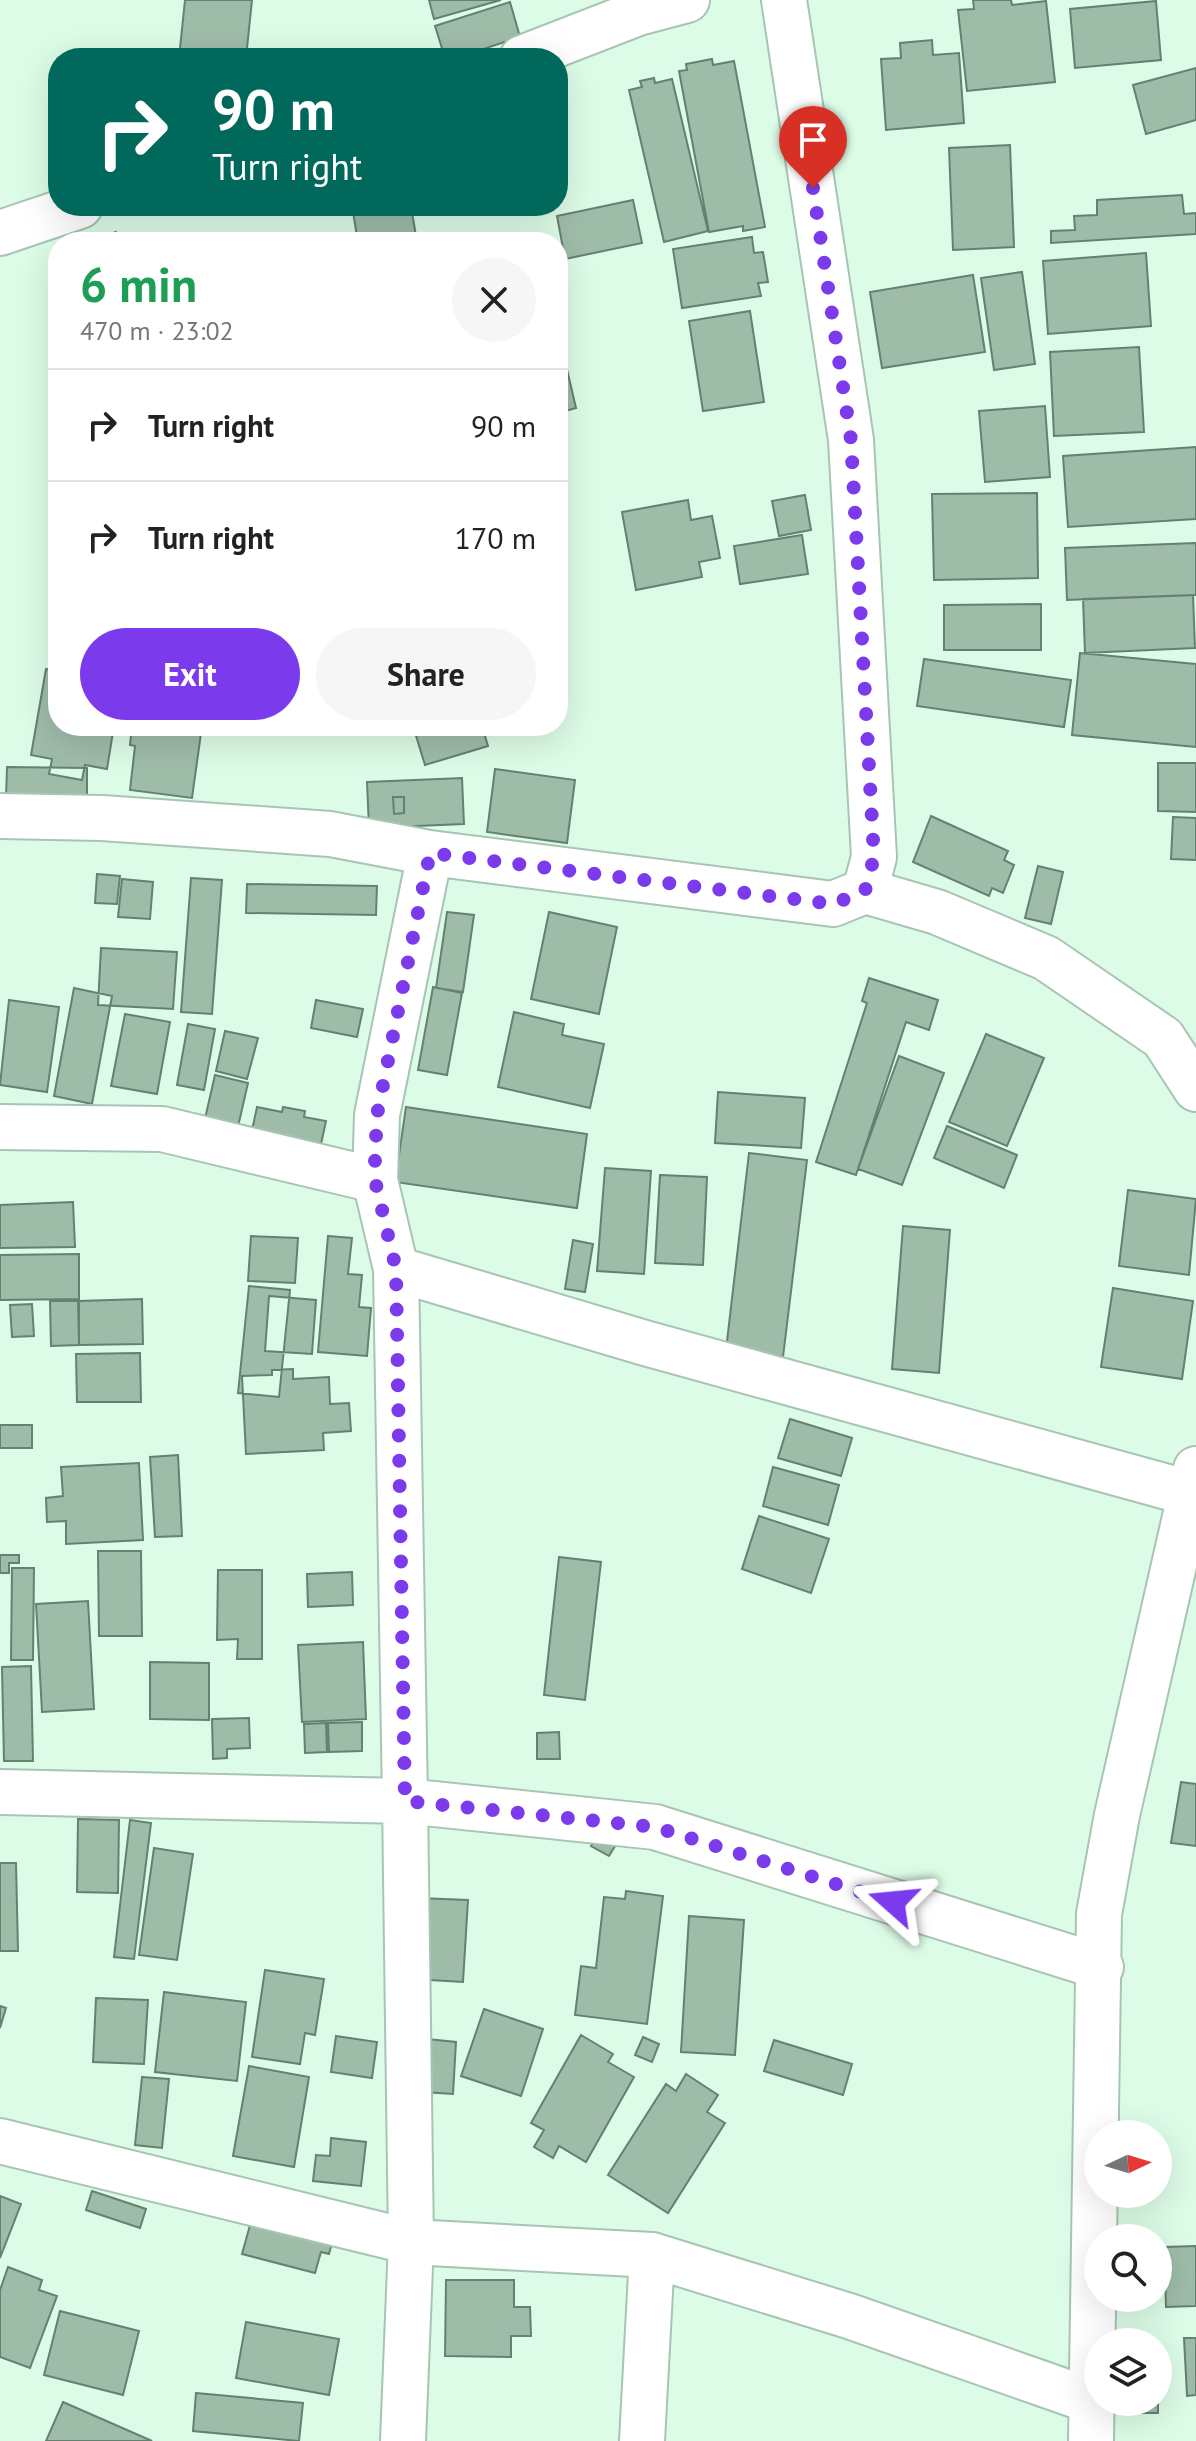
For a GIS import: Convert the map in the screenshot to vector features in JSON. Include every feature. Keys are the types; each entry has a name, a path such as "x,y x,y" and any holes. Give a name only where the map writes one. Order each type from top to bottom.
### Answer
{"street":[{"path":"548,48 638,13 687,0"},
{"path":"784,0 851,440 874,857 865,891"},
{"path":"0,233 50,216"},
{"path":"0,816 102,818 330,834 430,853 833,904 865,891 937,912 1046,958 1163,1038 1196,1089"},
{"path":"403,2441 411,2242 396,1269 375,1180 377,1115 430,853"},
{"path":"0,1127 162,1129 375,1180"},
{"path":"0,2141 411,2242 652,2255 849,2316 1090,2420 1101,1967 1099,1914 1192,1481 645,1343 396,1269"},
{"path":"0,1792 405,1801 655,1827 1101,1967"},
{"path":"642,2441 652,2255"}],"building":[{"path":"185,0 252,0 247,48 180,48"},
{"path":"429,0 501,0 434,19"},
{"path":"973,0 1011,0 1012,5 1046,1 1055,82 967,91 958,10 974,9"},
{"path":"1156,1 1161,60 1075,68 1070,9"},
{"path":"510,2 520,37 486,48 442,48 435,26"},
{"path":"932,40 933,55 959,53 964,123 886,130 881,59 901,58 900,43"},
{"path":"712,59 713,65 734,61 765,227 743,231 743,226 709,232 679,71 687,70 686,64"},
{"path":"1196,68 1196,120 1146,134 1133,85"},
{"path":"654,78 655,83 672,79 708,231 664,242 629,90 642,87 640,81"},
{"path":"1010,145 1014,247 953,250 949,148"},
{"path":"1182,195 1184,214 1196,213 1196,234 1051,243 1051,231 1075,230 1074,216 1097,215 1097,200"},
{"path":"633,200 642,243 568,258 568,232 560,232 557,216"},
{"path":"354,216 413,216 415,232 356,232"},
{"path":"752,237 754,253 763,252 768,282 758,283 761,296 682,308 673,249"},
{"path":"1146,253 1151,326 1048,334 1043,261"},
{"path":"1022,272 1035,364 994,370 981,278"},
{"path":"973,275 985,352 882,368 870,292"},
{"path":"750,311 764,402 703,411 689,321"},
{"path":"1139,347 1144,432 1054,436 1050,352"},
{"path":"568,374 576,408 568,410"},
{"path":"1045,406 1050,477 985,482 979,411"},
{"path":"1196,447 1196,519 1068,527 1063,456"},
{"path":"1037,493 1038,578 934,580 932,494"},
{"path":"805,495 811,530 779,536 772,501"},
{"path":"688,500 691,520 712,516 720,558 699,562 702,577 636,590 622,512"},
{"path":"802,535 808,574 740,584 734,546"},
{"path":"1196,543 1196,595 1067,600 1065,548"},
{"path":"1193,595 1195,648 1085,653 1083,599"},
{"path":"1041,604 1041,650 944,650 944,605"},
{"path":"1080,653 1196,664 1196,747 1072,735"},
{"path":"924,659 1071,680 1064,727 917,706"},
{"path":"48,669 48,736 112,736 107,769 85,765 82,780 49,774 52,759 31,755"},
{"path":"131,736 201,736 192,798 130,790 135,746 130,745"},
{"path":"416,736 485,736 488,746 425,765"},
{"path":"1158,763 1196,763 1196,812 1158,811"},
{"path":"7,767 87,768 87,800 6,798"},
{"path":"495,769 575,780 567,843 487,832"},
{"path":"462,778 464,824 369,828 367,782","holes":["393,797 404,797 404,813 394,814"]},
{"path":"393,797 404,797 404,813 394,814"},
{"path":"931,816 1008,851 1004,860 1014,865 1003,893 992,888 989,896 913,862"},
{"path":"1173,817 1196,818 1196,860 1171,859"},
{"path":"1038,866 1063,872 1051,924 1025,918"},
{"path":"97,874 120,876 117,904 95,903"},
{"path":"191,878 222,880 212,1014 181,1012"},
{"path":"122,879 153,882 150,919 118,917"},
{"path":"247,884 377,886 376,915 246,913"},
{"path":"447,912 474,915 463,992 436,988"},
{"path":"549,912 617,927 599,1014 531,999"},
{"path":"101,948 177,952 173,1009 98,1005"},
{"path":"869,978 938,1000 929,1030 906,1022 856,1175 816,1162 867,1003 862,1001"},
{"path":"433,987 462,993 447,1075 418,1070"},
{"path":"74,988 112,996 92,1104 54,1096"},
{"path":"9,1000 59,1007 47,1092 0,1085"},
{"path":"316,1000 363,1009 357,1037 311,1028"},
{"path":"514,1012 564,1024 562,1035 604,1044 590,1108 498,1087"},
{"path":"125,1014 170,1022 157,1094 111,1086"},
{"path":"188,1024 215,1029 204,1090 177,1085"},
{"path":"225,1031 258,1038 247,1079 216,1071"},
{"path":"986,1034 1044,1058 1007,1146 949,1122"},
{"path":"899,1056 944,1073 902,1185 858,1169"},
{"path":"215,1075 248,1083 237,1131 204,1123"},
{"path":"718,1092 805,1098 801,1148 715,1143"},
{"path":"257,1107 282,1112 283,1107 305,1111 304,1117 326,1121 320,1149 251,1135"},
{"path":"406,1107 587,1134 577,1208 395,1182"},
{"path":"947,1126 1017,1155 1004,1188 934,1158"},
{"path":"749,1153 807,1160 783,1357 726,1350"},
{"path":"605,1168 651,1171 644,1274 597,1271"},
{"path":"660,1175 707,1177 703,1265 655,1263"},
{"path":"1128,1190 1196,1199 1189,1275 1119,1266"},
{"path":"73,1202 75,1247 0,1248 0,1205"},
{"path":"903,1226 950,1230 939,1373 892,1369"},
{"path":"251,1236 298,1238 295,1283 248,1281"},
{"path":"328,1236 352,1238 348,1274 362,1275 359,1307 371,1308 367,1356 318,1352"},
{"path":"573,1240 593,1244 585,1292 565,1289"},
{"path":"79,1254 79,1299 0,1300 0,1255"},
{"path":"249,1286 290,1290 279,1397 238,1393"},
{"path":"1113,1288 1193,1301 1182,1379 1101,1367"},
{"path":"269,1296 316,1300 312,1354 265,1351"},
{"path":"142,1299 143,1344 79,1345 79,1301"},
{"path":"50,1301 78,1301 79,1345 51,1346"},
{"path":"32,1304 34,1336 12,1337 10,1305"},
{"path":"140,1353 141,1402 77,1402 76,1354"},
{"path":"293,1369 293,1379 329,1377 330,1404 349,1403 351,1431 323,1433 324,1450 246,1454 242,1376 272,1375 272,1370"},
{"path":"790,1419 852,1438 841,1476 778,1458"},
{"path":"0,1425 32,1425 32,1448 0,1448"},
{"path":"178,1455 182,1536 155,1537 150,1457"},
{"path":"139,1463 143,1540 66,1544 66,1521 47,1522 46,1498 63,1496 61,1467"},
{"path":"773,1467 839,1485 828,1525 763,1506"},
{"path":"759,1516 829,1539 811,1593 742,1569"},
{"path":"98,1551 141,1551 142,1636 99,1636"},
{"path":"0,1555 19,1555 19,1563 9,1563 9,1573 0,1573"},
{"path":"559,1557 601,1562 585,1700 544,1695"},
{"path":"12,1568 34,1568 33,1660 11,1660"},
{"path":"218,1570 262,1570 262,1659 237,1659 238,1639 217,1640"},
{"path":"352,1572 353,1605 308,1607 307,1574"},
{"path":"88,1601 94,1709 42,1712 36,1604"},
{"path":"363,1642 366,1719 302,1722 298,1645"},
{"path":"150,1662 209,1663 209,1720 150,1719"},
{"path":"31,1666 33,1761 4,1761 2,1667"},
{"path":"249,1718 250,1748 227,1749 227,1758 213,1759 212,1719"},
{"path":"362,1722 362,1751 329,1752 328,1723"},
{"path":"326,1723 327,1752 305,1753 304,1724"},
{"path":"559,1732 560,1759 537,1759 537,1733"},
{"path":"1181,1782 1196,1784 1196,1846 1171,1843"},
{"path":"78,1819 119,1820 118,1893 77,1892"},
{"path":"130,1820 151,1823 134,1959 114,1957"},
{"path":"597,1833 617,1843 609,1856 591,1846"},
{"path":"154,1848 193,1854 177,1960 139,1955"},
{"path":"0,1863 16,1863 18,1951 0,1951"},
{"path":"626,1891 663,1896 647,2024 575,2015 581,1966 596,1968 604,1897 625,1899"},
{"path":"418,1898 468,1900 463,1982 413,1979"},
{"path":"689,1916 744,1920 735,2055 681,2052"},
{"path":"265,1970 324,1979 315,2035 305,2033 300,2064 252,2057"},
{"path":"164,1992 246,2002 237,2081 155,2072"},
{"path":"96,1998 148,2000 144,2064 93,2062"},
{"path":"0,2006 6,2008 0,2028"},
{"path":"484,2009 543,2029 521,2096 461,2076"},
{"path":"581,2035 613,2054 608,2062 634,2077 586,2162 559,2146 553,2158 534,2147 544,2130 531,2123"},
{"path":"336,2036 377,2042 372,2078 331,2072"},
{"path":"643,2037 659,2044 652,2062 635,2055"},
{"path":"427,2039 456,2042 453,2094 422,2092"},
{"path":"774,2040 852,2064 843,2095 764,2071"},
{"path":"249,2066 309,2077 294,2167 233,2156"},
{"path":"686,2074 718,2095 707,2112 725,2123 668,2213 608,2175 666,2084 676,2091"},
{"path":"142,2077 169,2079 162,2148 135,2145"},
{"path":"331,2138 366,2142 361,2186 313,2181 316,2155 330,2156"},
{"path":"92,2191 146,2209 140,2228 86,2210"},
{"path":"0,2196 21,2204 0,2258"},
{"path":"252,2218 333,2239 329,2254 321,2252 315,2273 242,2254"},
{"path":"1196,2246 1196,2306 1172,2307 1172,2247"},
{"path":"8,2267 42,2280 39,2290 57,2296 30,2368 0,2357 0,2290"},
{"path":"446,2280 514,2280 514,2307 530,2307 531,2336 511,2336 511,2357 445,2356"},
{"path":"60,2311 139,2331 123,2395 44,2375"},
{"path":"246,2322 339,2339 329,2395 236,2378"},
{"path":"1184,2338 1196,2338 1196,2395 1187,2396"},
{"path":"196,2393 303,2403 299,2441 193,2431"},
{"path":"63,2402 152,2441 46,2441"}],"route":[{"path":"813,188 851,440 874,857 865,891 833,904 430,853 377,1115 375,1180 396,1269 405,1801 655,1827 893,1902"}]}
